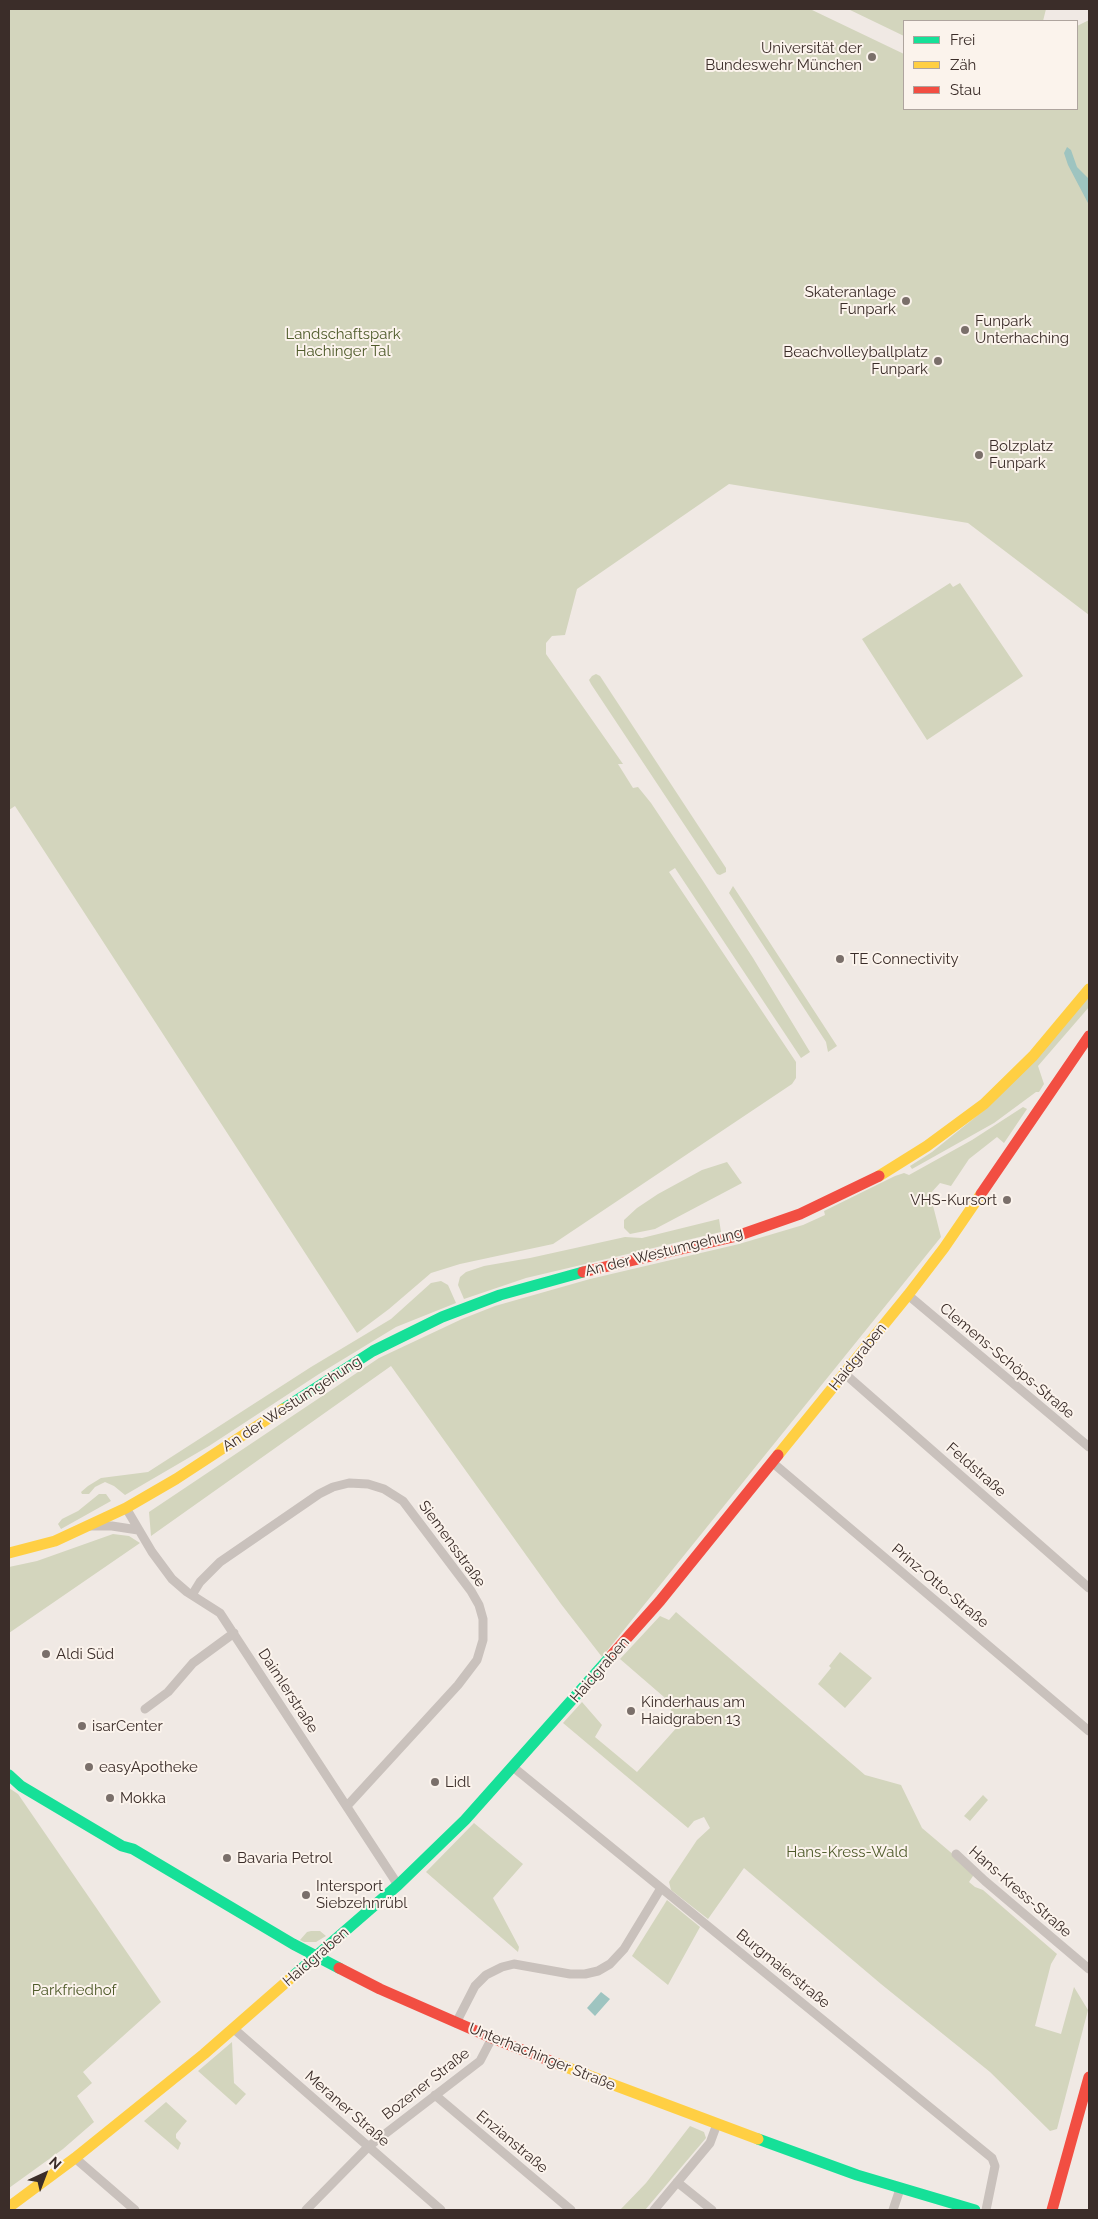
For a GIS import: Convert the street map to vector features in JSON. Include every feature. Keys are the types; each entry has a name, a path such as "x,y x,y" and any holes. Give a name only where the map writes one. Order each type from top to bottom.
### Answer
{"main road":[{"name":"An der Westumgehung","path":"9,1553 55,1541 126,1508 202,1462 373,1351 442,1317 500,1294 550,1280 737,1236 800,1214 871,1181 927,1146 984,1104 1033,1056 1089,989"},
{"name":"Haidgraben","path":"9,2208 75,2158 234,2029 398,1885 466,1820 654,1608 908,1295 944,1248 1089,1036"},
{"name":"Unterhachinger Straße","path":"11,1776 25,1780 126,1840 133,1848 316,1957 373,1986 492,2038 717,2124 900,2189 974,2210"},
{"path":"1052,2210 1089,2077"}],"street":[{"name":"Clemens-Schöps-Straße","path":"908,1295 1089,1447"},
{"name":"Feldstraße","path":"845,1374 1089,1588"},
{"name":"Prinz-Otto-Straße","path":"773,1463 1089,1731"},
{"name":"Siemensstraße","path":"192,1595 200,1582 220,1562 319,1494 332,1487 349,1483 368,1484 384,1489 403,1501 471,1591 479,1605 483,1619 482,1640 476,1660 458,1685 347,1806"},
{"name":"Daimlerstraße","path":"126,1508 138,1530 179,1587 220,1612 398,1885"},
{"path":"88,1526 112,1526 138,1530"},
{"path":"145,1709 168,1692 193,1663 234,1633"},
{"name":"Burgmaierstraße","path":"513,1767 992,2158 995,2166 986,2210"},
{"name":"Hans-Kress-Straße","path":"956,1854 1089,1969"},
{"path":"456,2023 475,1986 486,1975 502,1967 514,1964 585,1974 598,1971 610,1964 624,1949 661,1888"},
{"name":"Meraner Straße","path":"234,2029 441,2210"},
{"name":"Bozener Straße","path":"306,2210 368,2147 480,2060 492,2038"},
{"name":"Enzianstraße","path":"434,2095 571,2210"},
{"path":"654,2210 710,2143 717,2124"},
{"path":"75,2158 135,2210"},
{"path":"677,2182 712,2210"},
{"path":"893,2210 900,2189"}],"green space":[{"name":"Landschaftspark Hachinger Tal","path":"9,9 810,9 903,54 903,110 1078,110 1078,26 1089,20 1089,615 968,523 729,484 577,589 565,635 552,636 546,643 546,654 623,764 618,764 633,788 638,787 651,803 703,881 753,958 810,1052 801,1058 675,868 669,872 796,1062 796,1078 792,1084 553,1244 460,1264 431,1273 389,1309 357,1333 15,806 9,810"},
{"path":"848,9 1046,9 1043,20 903,20 903,36"},
{"path":"950,583 953,587 960,583 1023,676 927,740 862,639"},
{"path":"596,674 600,676 726,868 726,872 720,875 717,874 591,684 589,680"},
{"path":"733,886 837,1046 828,1052 826,1042 729,893"},
{"path":"1089,996 1089,1007 1038,1066 1044,1084 1039,1092 1036,1092 994,1123 912,1169 910,1166 932,1152 988,1107"},
{"path":"1023,1107 1027,1109 1004,1143 997,1137 969,1159 951,1186 940,1183 930,1194 941,1237 602,1657 561,1604 391,1366 151,1536 149,1512 379,1358 462,1319 495,1306 590,1279 739,1244 803,1225 825,1215 824,1211 895,1176 904,1173 909,1175 972,1140"},
{"path":"727,1162 742,1183 655,1229 630,1234 624,1228 624,1220 637,1208 658,1194 702,1170"},
{"path":"719,1219 721,1232 526,1278 464,1299 458,1285 460,1277 466,1272 484,1266 625,1237 642,1238"},
{"path":"441,1281 448,1285 456,1303 396,1327 319,1374 209,1446 125,1495 114,1486 105,1482 95,1487 89,1494 82,1494 81,1492 88,1486 101,1478 148,1472 311,1367 391,1319 431,1283"},
{"path":"99,1494 106,1494 111,1501 61,1529 58,1524 62,1519 78,1511"},
{"path":"113,1534 129,1536 140,1543 9,1633 9,1567 37,1561"},
{"name":"Hans-Kress-Wald","path":"676,1612 865,1775 901,1785 922,1828 975,1873 969,1882 983,1890 1057,1954 1051,1964 1035,2026 1061,2034 1074,1987 1088,2010 1057,2129 1050,2131 990,2072 881,1984 744,1868 708,1919 671,1890 669,1882 697,1840 710,1828 704,1817 694,1821 688,1828 563,1723 582,1702 602,1725 595,1737 637,1772 679,1725 664,1697 620,1659 660,1616 669,1620"},
{"path":"840,1652 872,1678 845,1708 818,1684 831,1668 829,1666"},
{"name":"Parkfriedhof","path":"9,1788 18,1794 161,2002 83,2072 92,2083 77,2096 94,2122 63,2149 9,2188"},
{"path":"983,1795 988,1800 970,1821 964,1816"},
{"path":"474,1823 523,1864 493,1898 519,1947 518,1952 426,1872"},
{"path":"667,1900 700,1927 668,1985 632,1956"},
{"path":"320,1931 326,1936 316,1942 300,1940 307,1932"},
{"path":"232,2042 234,2083 246,2094 236,2105 198,2071"},
{"path":"166,2102 187,2121 176,2134 176,2138 181,2143 178,2150 144,2121"},
{"path":"690,2126 704,2132 706,2138 645,2210 620,2210 646,2183"}],"water":[{"path":"1067,147 1071,150 1077,167 1089,179 1089,205 1068,165 1064,153"},
{"path":"601,1992 610,1999 595,2016 587,2008"}],"traffic: fast":[{"path":"283,1409 373,1351 442,1317 500,1295 583,1272"},
{"path":"292,1977 398,1885 465,1820 611,1656"},
{"path":"9,1775 21,1786 122,1846 133,1849 293,1944 339,1968"},
{"path":"758,2139 857,2175 975,2210"}],"traffic: slow":[{"path":"879,1176 927,1146 984,1104 1033,1056 1089,989"},
{"path":"778,1455 908,1295 944,1248 981,1194"},
{"path":"9,1553 55,1541 126,1508 176,1479 283,1409"},
{"path":"9,2207 75,2158 204,2054 292,1977"},
{"path":"558,2064 758,2139"}],"traffic: jam":[{"path":"981,1194 1089,1036"},
{"path":"583,1272 737,1236 800,1214 879,1176"},
{"path":"611,1656 660,1601 778,1455"},
{"path":"339,1968 380,1989 492,2038 558,2064"},
{"path":"1052,2210 1089,2077"}],"place":[{"name":"Universität der Bundeswehr München","path":"872,57"},
{"name":"Skateranlage Funpark","path":"906,301"},
{"name":"Funpark Unterhaching","path":"965,330"},
{"name":"Beachvolleyballplatz Funpark","path":"938,361"},
{"name":"Bolzplatz Funpark","path":"979,455"},
{"name":"TE Connectivity","path":"840,959"},
{"name":"VHS-Kursort","path":"1007,1200"},
{"name":"Aldi Süd","path":"46,1654"},
{"name":"Kinderhaus am Haidgraben 13","path":"631,1711"},
{"name":"isarCenter","path":"82,1726"},
{"name":"easyApotheke","path":"89,1767"},
{"name":"Lidl","path":"435,1782"},
{"name":"Mokka","path":"110,1798"},
{"name":"Bavaria Petrol","path":"227,1858"},
{"name":"Intersport Siebzehnrübl","path":"306,1895"}]}
